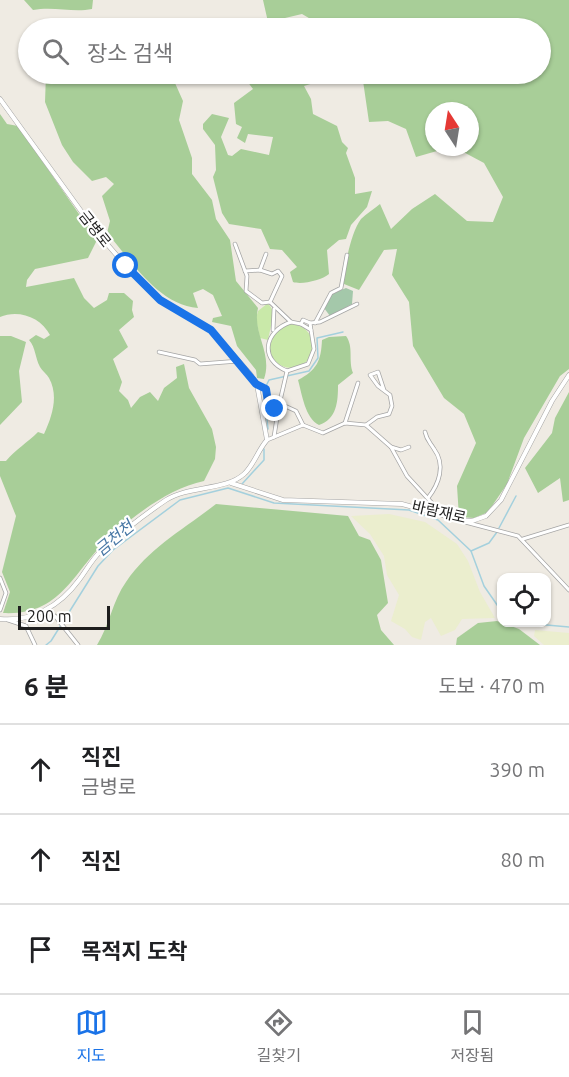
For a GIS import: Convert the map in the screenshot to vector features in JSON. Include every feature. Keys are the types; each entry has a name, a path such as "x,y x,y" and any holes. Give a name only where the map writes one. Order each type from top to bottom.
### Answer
{"street":[{"name":"금병로","path":"0,99 94,229 126,266 160,300 211,330 239,361 256,384 266,442"},
{"path":"235,244 245,271 246,291 262,303 270,302"},
{"path":"260,270 266,254"},
{"path":"287,374 304,366 310,360 314,349 311,330 313,323 331,293 341,288 347,255"},
{"path":"245,271 260,270 272,274 278,271 282,276 270,302"},
{"path":"270,302 274,309 291,322 301,324 311,330"},
{"path":"301,324 303,320 313,323 357,304"},
{"path":"274,309 272,332 268,345 270,358 287,374"},
{"path":"272,332 279,326 291,322"},
{"path":"159,351 195,360 201,364 239,361"},
{"path":"280,401 284,406 296,411 303,425 323,433 345,423 366,425 391,412 392,398 378,386 370,375 378,372 384,390"},
{"path":"274,406 280,401 287,374"},
{"name":"바람재로","path":"230,483 283,500 402,504 460,520 478,519 498,505 552,401 569,375"},
{"path":"345,423 358,383"},
{"path":"256,384 265,388 268,402 278,411"},
{"path":"274,437 278,411 284,406"},
{"path":"8,620 28,618 60,600 99,553 166,500 197,487 230,483 245,472 266,442 303,425"},
{"path":"366,425 391,447 407,476 443,515"},
{"path":"425,432 428,443 435,450 439,460 440,473 437,485 428,499"},
{"path":"391,447 401,450 409,447"},
{"path":"460,520 486,529 512,533 523,539 568,589"},
{"path":"523,539 569,525"},
{"path":"0,578 6,593 0,610"},
{"path":"55,616 78,645"},
{"path":"0,619 26,626 35,645"}],"green space":[{"path":"24,0 93,0 92,9 33,10"},
{"path":"263,0 569,0 569,369 560,376 524,438 507,484 486,513 474,518 459,517 457,486 476,443 464,414 444,398 413,346 409,302 392,275 397,249 384,250 359,290 344,284 344,277 357,225 363,217 380,204 391,229 412,209 435,194 467,221 493,222 503,197 484,163 471,156 479,156 479,102 425,102 425,154 416,157 406,129 388,121 369,122 363,84 551,84 551,18 309,18 302,14 285,18 267,18"},
{"path":"46,84 175,84 183,101 179,120 192,158 192,174 212,200 216,219 230,240 236,281 258,308 258,326 266,360 264,379 257,378 256,370 237,346 231,326 212,322 213,318 222,316 213,295 203,289 193,293 198,308 170,299 146,280 107,233 110,221 102,196 114,184 106,177 92,181 73,162 62,145 45,102"},
{"path":"249,84 310,84 304,86 311,99 313,114 337,126 342,142 348,148 346,153 355,178 355,194 372,191 367,207 351,225 346,239 339,240 327,250 329,274 317,280 293,282 290,272 297,267 282,250 270,249 261,229 229,224 222,213 213,177 216,170 215,145 203,129 203,124 212,114 229,118 221,137 228,155 232,156 241,149 269,155 273,137 248,134 245,143 237,138 242,127 236,124 234,103 253,89"},
{"path":"0,114 7,124 18,126 97,240 88,258 35,269 27,280 26,287 74,278 84,298 94,308 107,300 109,293 124,293 133,301 134,317 119,330 128,347 113,359 122,382 119,391 128,400 131,408 140,397 150,392 158,401 164,388 177,378 176,367 184,364 189,388 212,429 216,447 215,459 204,481 179,489 154,503 131,520 97,550 53,599 40,607 23,612 3,613 10,592 2,572 16,516 0,476 0,461 6,461 38,432 44,434 52,414 54,392 29,340 36,335 44,339 50,335 46,329 35,319 21,314 0,317"},
{"path":"346,288 353,291 352,304 330,316 324,308 332,294"},
{"path":"268,303 274,312 268,340 260,338 256,319 258,311"},
{"path":"291,324 306,331 313,346 306,361 291,368 276,361 269,346 276,331"},
{"path":"0,336 11,336 26,342 19,371 22,402 0,425"},
{"path":"346,336 350,345 353,373 338,385 337,403 333,414 319,425 314,422 307,411 298,380 317,364 322,340 329,337"},
{"path":"569,392 569,500 563,502 560,478 538,493 525,468 552,433 555,418"},
{"path":"216,504 348,516 359,536 370,540 381,560 388,603 377,615 381,630 394,645 97,645 122,589 135,570 156,549"},
{"path":"389,514 425,522 457,544 468,561 480,592 495,618 462,619 455,630 441,636 431,618 425,622 421,640 412,637 405,629 391,621 399,595 387,575 384,556 370,534 351,516"},
{"path":"497,621 497,627 519,629 540,645 456,645 457,638 478,623"},
{"path":"535,630 569,633 569,645 544,645 534,636"}],"waterway":[{"path":"268,429 264,390 269,380 309,371 318,358 317,338 343,332"},
{"path":"242,484 264,460 264,449"},
{"name":"금천천","path":"46,645 51,641 98,566 113,550 180,500 228,488 274,503 409,510 438,520 471,551 484,586 497,605"},
{"path":"499,528 516,496"},
{"path":"471,551 489,543 497,532"},
{"path":"551,625 569,627"}],"route":[{"path":"126,266 160,300 211,330 256,384 266,389 268,402 275,409"}]}
